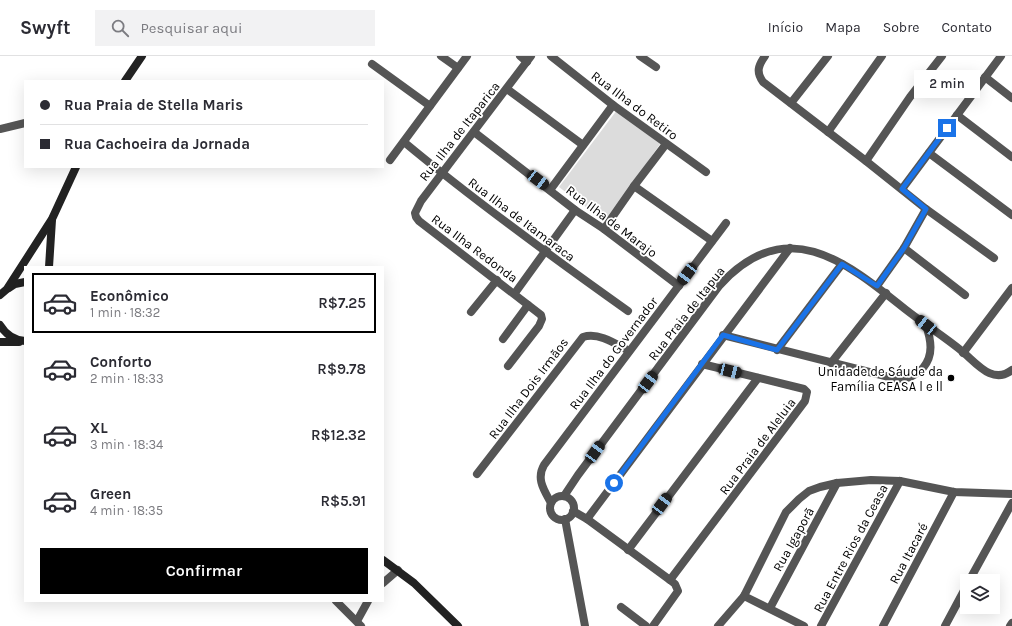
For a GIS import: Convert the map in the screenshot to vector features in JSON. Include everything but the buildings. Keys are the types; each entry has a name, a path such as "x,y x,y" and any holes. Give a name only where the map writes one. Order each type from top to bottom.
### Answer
{"street":[{"path":"126,80 142,56"},
{"path":"441,56 458,68"},
{"path":"390,160 467,56"},
{"path":"520,56 529,59"},
{"name":"Rua Ilha do Retiro","path":"551,56 613,105 706,172"},
{"path":"640,56 656,67"},
{"path":"765,56 758,68 759,77 768,86 926,209 994,258"},
{"path":"791,103 828,56"},
{"path":"828,132 882,56"},
{"path":"866,161 910,97 942,56"},
{"path":"902,189 1001,56"},
{"name":"Rua Ilha de Itaparica","path":"422,222 415,215 416,209 529,59"},
{"path":"372,64 430,106"},
{"path":"985,77 1012,98"},
{"path":"507,89 583,145"},
{"path":"550,190 613,105"},
{"path":"957,115 1012,157"},
{"path":"0,129 24,123"},
{"name":"Rua Ilha de Marajo","path":"474,132 575,210 604,229 679,286"},
{"name":"Rua Ilha de Itamaraca","path":"404,142 545,252 628,311"},
{"path":"604,229 666,144"},
{"path":"929,153 1012,215"},
{"path":"0,297 7,289 52,219 76,168"},
{"path":"634,186 712,241"},
{"path":"877,286 904,248 926,209"},
{"path":"515,293 575,210"},
{"path":"50,266 52,219"},
{"name":"Rua Ilha Redonda","path":"422,222 515,293 541,315 541,322 508,366"},
{"name":"Rua Ilha do Governador","path":"551,503 541,484 541,469 726,223"},
{"path":"587,519 723,335 790,248"},
{"name":"Rua Praia de Itapua","path":"564,496 578,475 719,286 732,271 766,251 790,248 828,256 877,286 964,353 986,372 991,374 1003,374 1012,370"},
{"path":"904,248 965,295"},
{"path":"777,350 842,264"},
{"path":"471,312 497,280"},
{"path":"7,289 16,284 24,282"},
{"path":"964,353 1012,288"},
{"path":"831,363 886,293"},
{"path":"503,339 528,305"},
{"path":"0,325 10,337 24,341"},
{"path":"723,335 777,350 897,379 909,378 918,374 928,362 931,344 926,325"},
{"name":"Rua Ilha Dois Irmãos","path":"477,474 583,338 588,336 604,338 629,351"},
{"path":"0,342 24,341"},
{"name":"Rua Praia de Aleluia","path":"670,580 807,398 807,392 804,389 702,364"},
{"path":"628,550 758,378"},
{"path":"718,626 744,596 786,512 799,499 810,491 837,483 871,480 900,481 954,492 1012,494"},
{"name":"Rua Entre Rios da Ceasa","path":"821,626 900,481"},
{"name":"Rua Igaporã","path":"770,608 837,483"},
{"name":"Rua Itacaré","path":"883,626 954,492"},
{"path":"564,496 573,503 573,511 566,519 558,519 554,517 550,510 551,503 557,497 564,496"},
{"path":"974,574 1012,503"},
{"path":"573,511 587,519 670,580 677,587 677,592 653,626"},
{"path":"566,519 585,626"},
{"path":"384,561 414,583 458,626"},
{"path":"384,582 398,570"},
{"path":"744,596 804,626"},
{"path":"945,626 960,599"},
{"path":"337,602 359,624 368,602"},
{"path":"621,607 646,626"}],"shaded area":[{"path":"617,110 660,144 606,222 559,187"}],"place":[{"name":"Unidade de Sáude da Família CEASA l e ll","path":"951,378"}],"route":[{"path":"614,483 723,335 777,350 842,264 877,286 904,248 926,209 902,189 947,128"}]}
